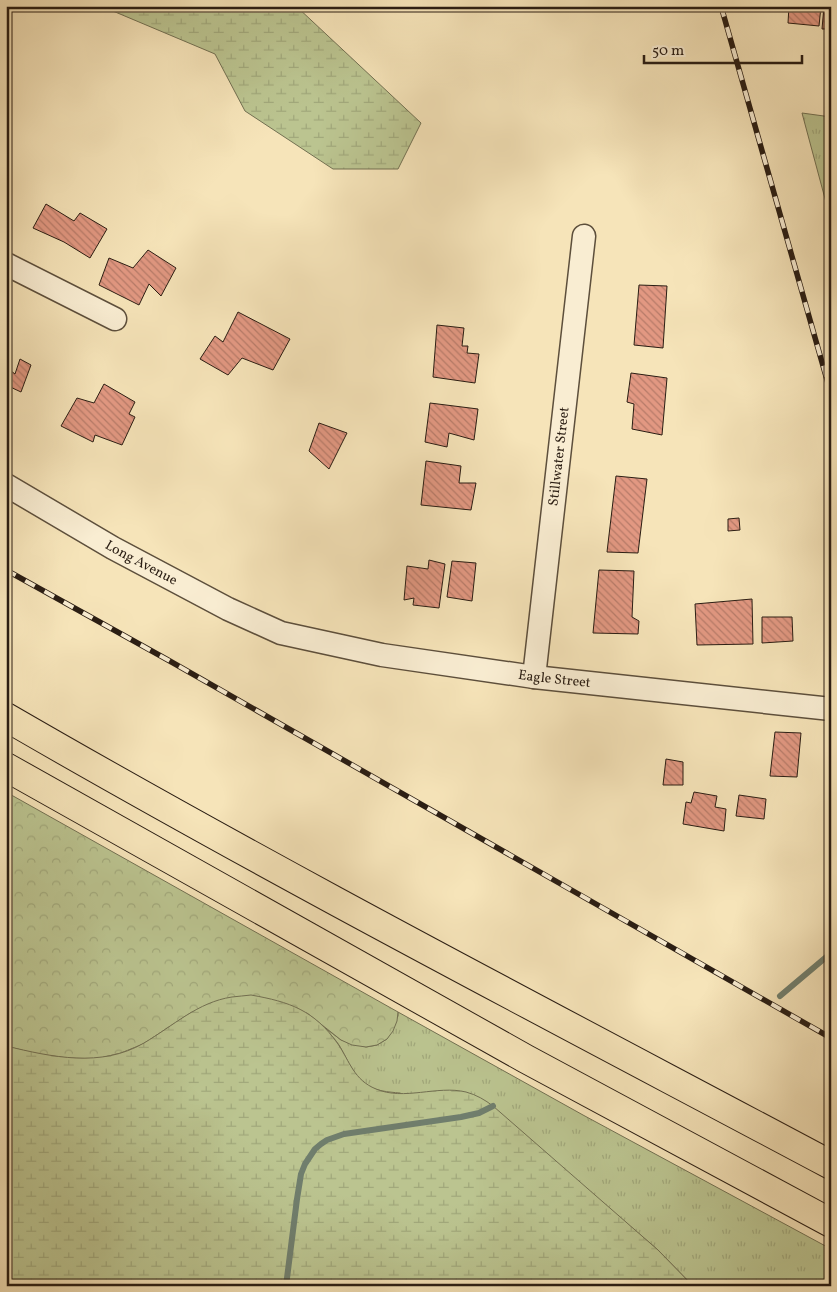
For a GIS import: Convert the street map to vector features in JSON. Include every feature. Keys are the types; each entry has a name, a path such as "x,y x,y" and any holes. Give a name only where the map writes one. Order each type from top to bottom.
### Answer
{"main road":[{"path":"6,717 185,819 831,1165"},
{"path":"6,766 526,1059 831,1223"}],"street":[{"name":"Stillwater Street","path":"534,677 584,236"},
{"path":"6,264 115,319"},
{"name":"Long Avenue","path":"6,485 113,548 228,609 281,633"},
{"name":"Eagle Street","path":"281,633 382,655 534,677 831,709"}],"green space":[{"path":"101,6 296,6 421,123 398,169 333,169 245,111 215,54"},
{"path":"802,113 831,117 831,221"},
{"path":"6,792 398,1012 393,1031 387,1039 377,1045 366,1047 352,1045 341,1040 307,1013 192,1012 143,1044 121,1053 96,1059 37,1054 6,1046"},
{"path":"251,995 278,1001 310,1015 329,1032 357,1076 376,1089 398,1094 455,1090 470,1093 487,1102 658,1250 693,1286 6,1286 6,1046 41,1054 76,1058 111,1056 128,1051 144,1043 208,1004 232,997"},
{"path":"398,1012 583,1115 831,1249 831,1286 693,1286 658,1250 604,1204 400,1093 378,1090 366,1085 357,1077 339,1045 324,1027 341,1040 366,1047 377,1045 387,1039 398,1016"}],"building":[{"path":"789,6 821,6 819,26 788,23"},
{"path":"824,6 831,6 831,29 822,29"},
{"path":"46,204 74,221 80,213 107,229 90,258 64,242 33,228"},
{"path":"148,250 176,268 161,296 149,284 139,305 99,285 109,258 133,268"},
{"path":"639,285 667,286 663,348 634,345"},
{"path":"238,312 290,339 273,370 242,358 228,375 200,359 215,336 223,342"},
{"path":"437,325 464,328 462,346 468,346 467,353 479,354 475,383 433,377"},
{"path":"6,354 11,357 6,366"},
{"path":"20,359 31,365 21,392 6,385 6,367 15,374"},
{"path":"631,373 667,378 662,435 632,429 634,404 627,402"},
{"path":"104,384 135,402 129,414 135,417 122,445 95,435 93,442 61,426 77,398 94,403"},
{"path":"430,403 478,409 474,440 449,433 447,447 425,442"},
{"path":"319,423 347,433 329,469 309,451"},
{"path":"426,461 461,466 459,483 476,483 471,510 421,505"},
{"path":"616,476 647,479 638,553 607,552"},
{"path":"739,518 740,530 728,531 728,519"},
{"path":"429,560 445,564 439,608 413,605 414,598 404,600 407,566 428,569"},
{"path":"452,561 476,563 472,601 447,597"},
{"path":"599,570 634,571 632,617 639,621 638,634 593,633"},
{"path":"752,599 753,644 697,645 695,604"},
{"path":"762,617 792,617 793,641 762,643"},
{"path":"775,732 801,733 797,777 770,776"},
{"path":"666,759 683,762 683,785 663,785"},
{"path":"694,792 717,796 715,807 726,809 724,831 683,824 686,802 691,803"},
{"path":"739,795 766,799 764,819 736,816"}],"waterway":[{"path":"780,996 831,953"},
{"path":"286,1286 301,1174 315,1149 327,1140 344,1134 461,1117 479,1113 493,1106"}],"railway":[{"path":"721,6 831,394"},
{"path":"6,570 168,660 831,1038"}]}
